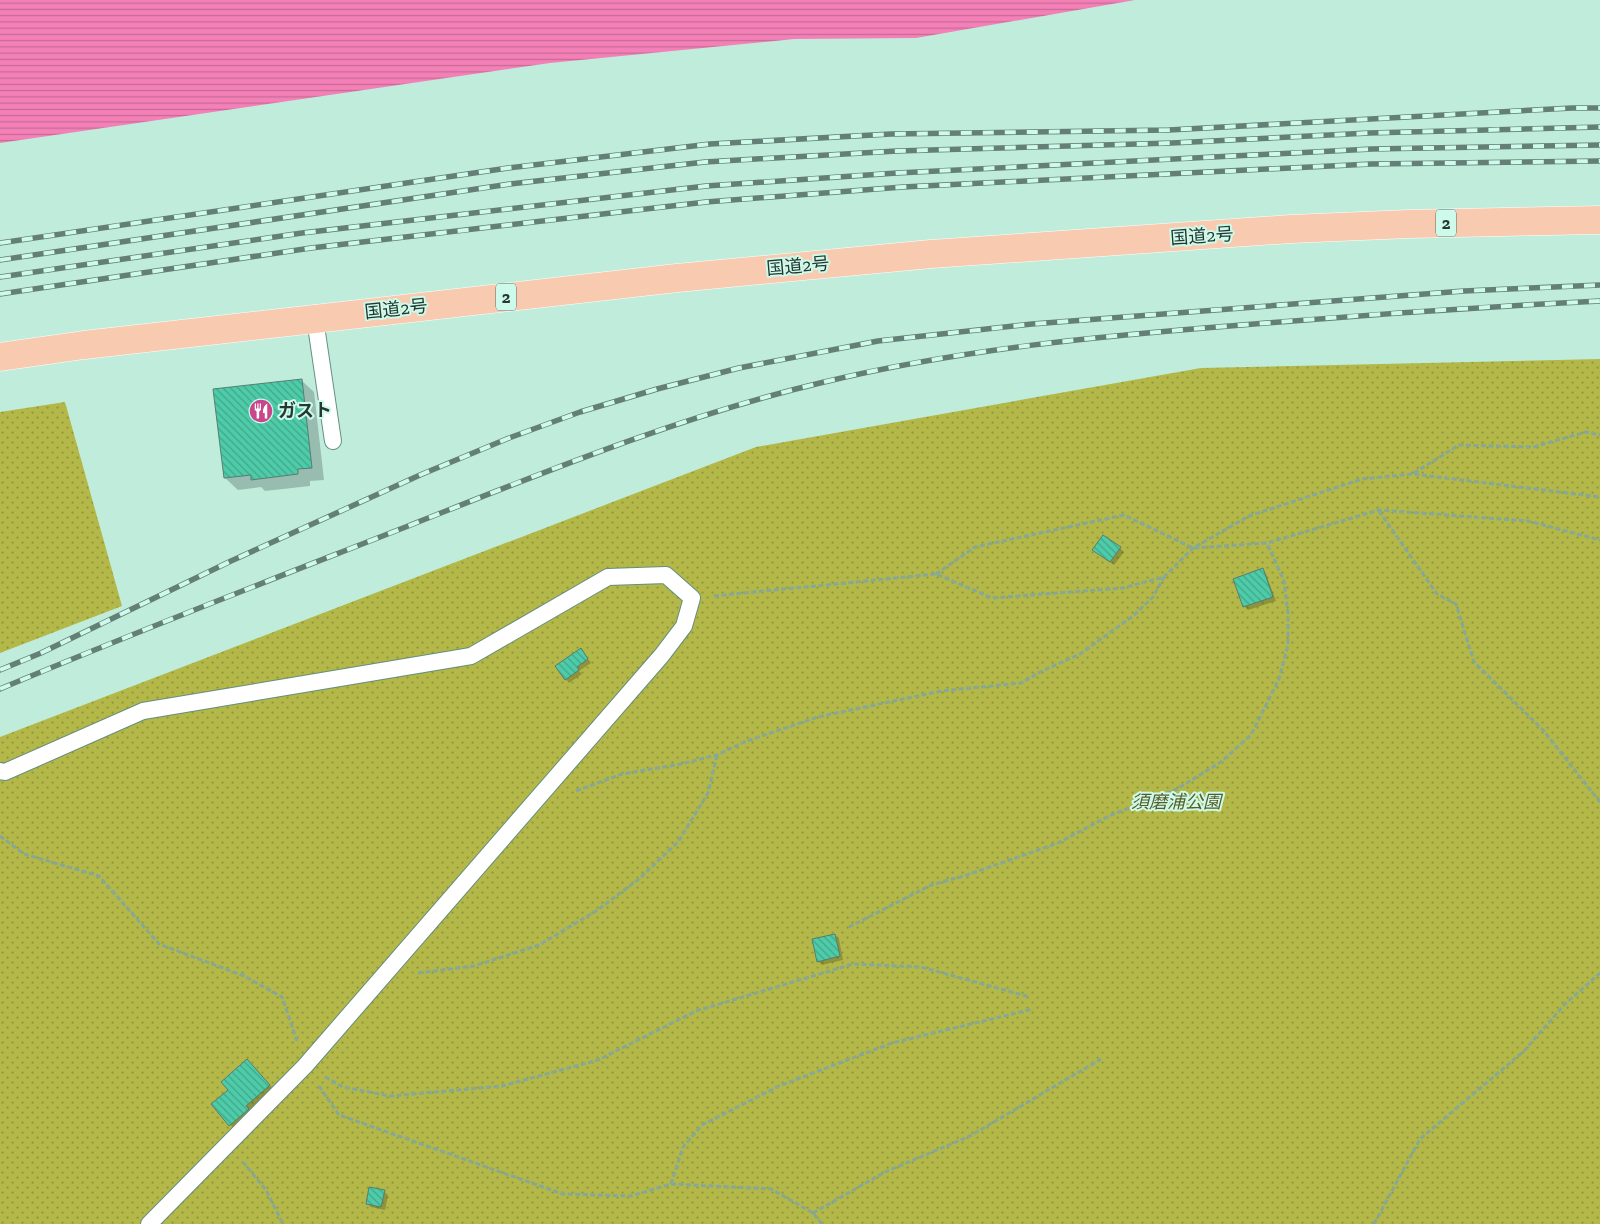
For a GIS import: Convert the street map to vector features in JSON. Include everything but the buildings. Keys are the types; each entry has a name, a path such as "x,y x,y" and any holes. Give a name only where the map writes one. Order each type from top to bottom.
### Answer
{"highway":[{"name":"国道2号","path":"0,357 84,345 315,318 677,278 931,254 1291,229 1600,220"}],"lane":[{"path":"315,318 333,441"},
{"path":"0,771 4,772 143,711 470,656 608,577 666,575 692,598 684,626 668,648 542,794 305,1066 149,1224"}],"path":[{"path":"1413,474 1459,445 1533,447 1586,432 1600,436"},
{"path":"542,794 568,794 622,774 682,764 717,755 744,742 818,717 941,691 1021,683 1042,671 1080,654 1132,616 1153,597 1164,577 1193,548 1249,516 1362,479 1413,474 1600,497"},
{"path":"936,574 975,547 1124,515 1193,548 1267,544 1379,510 1528,521 1600,540"},
{"path":"1379,510 1437,594 1456,604 1474,662 1543,730 1600,802"},
{"path":"849,928 931,885 967,875 1058,843 1109,816 1178,789 1221,762 1251,734 1279,679 1288,645 1288,614 1284,581 1267,544"},
{"path":"692,598 936,574 992,598 1123,588 1164,577"},
{"path":"388,971 414,974 474,966 538,946 596,911 639,879 678,842 708,793 717,755"},
{"path":"0,836 24,854 99,876 160,944 244,976 282,997 305,1066 339,1115 563,1194 631,1196 671,1184 771,1189 814,1213 822,1224"},
{"path":"305,1066 343,1087 390,1096 502,1086 598,1060 696,1011 853,964 921,967 1030,997"},
{"path":"1374,1224 1420,1139 1524,1051 1565,1004 1600,973"},
{"path":"671,1184 683,1147 702,1125 779,1086 892,1042 1032,1009"},
{"path":"814,1213 885,1172 970,1136 1101,1059"},
{"path":"229,1143 266,1190 283,1224"}],"green space":[{"name":"須磨浦公園","path":"1600,359 1600,1224 0,1224 0,737 756,447 1201,368"},
{"path":"65,402 122,606 0,653 0,412"}],"shaded area":[{"path":"0,0 1135,0 916,38 794,39 550,63 0,143"}],"railway":[{"path":"0,243 508,168 710,144 891,134 1169,130 1600,108"},
{"path":"0,260 510,184 705,162 897,151 1172,143 1369,133 1600,127"},
{"path":"0,277 302,233 706,186 897,173 1372,149 1600,145"},
{"path":"0,294 311,248 706,202 903,187 1371,164 1600,161"},
{"path":"0,670 41,653 231,561 420,475 509,438 580,412 657,389 739,368 878,341 1032,324 1464,291 1600,285"},
{"path":"0,689 201,607 609,448 714,412 820,383 925,361 1083,339 1331,318 1600,301"}],"place":[{"name":"ガスト","path":"261,411"}]}
